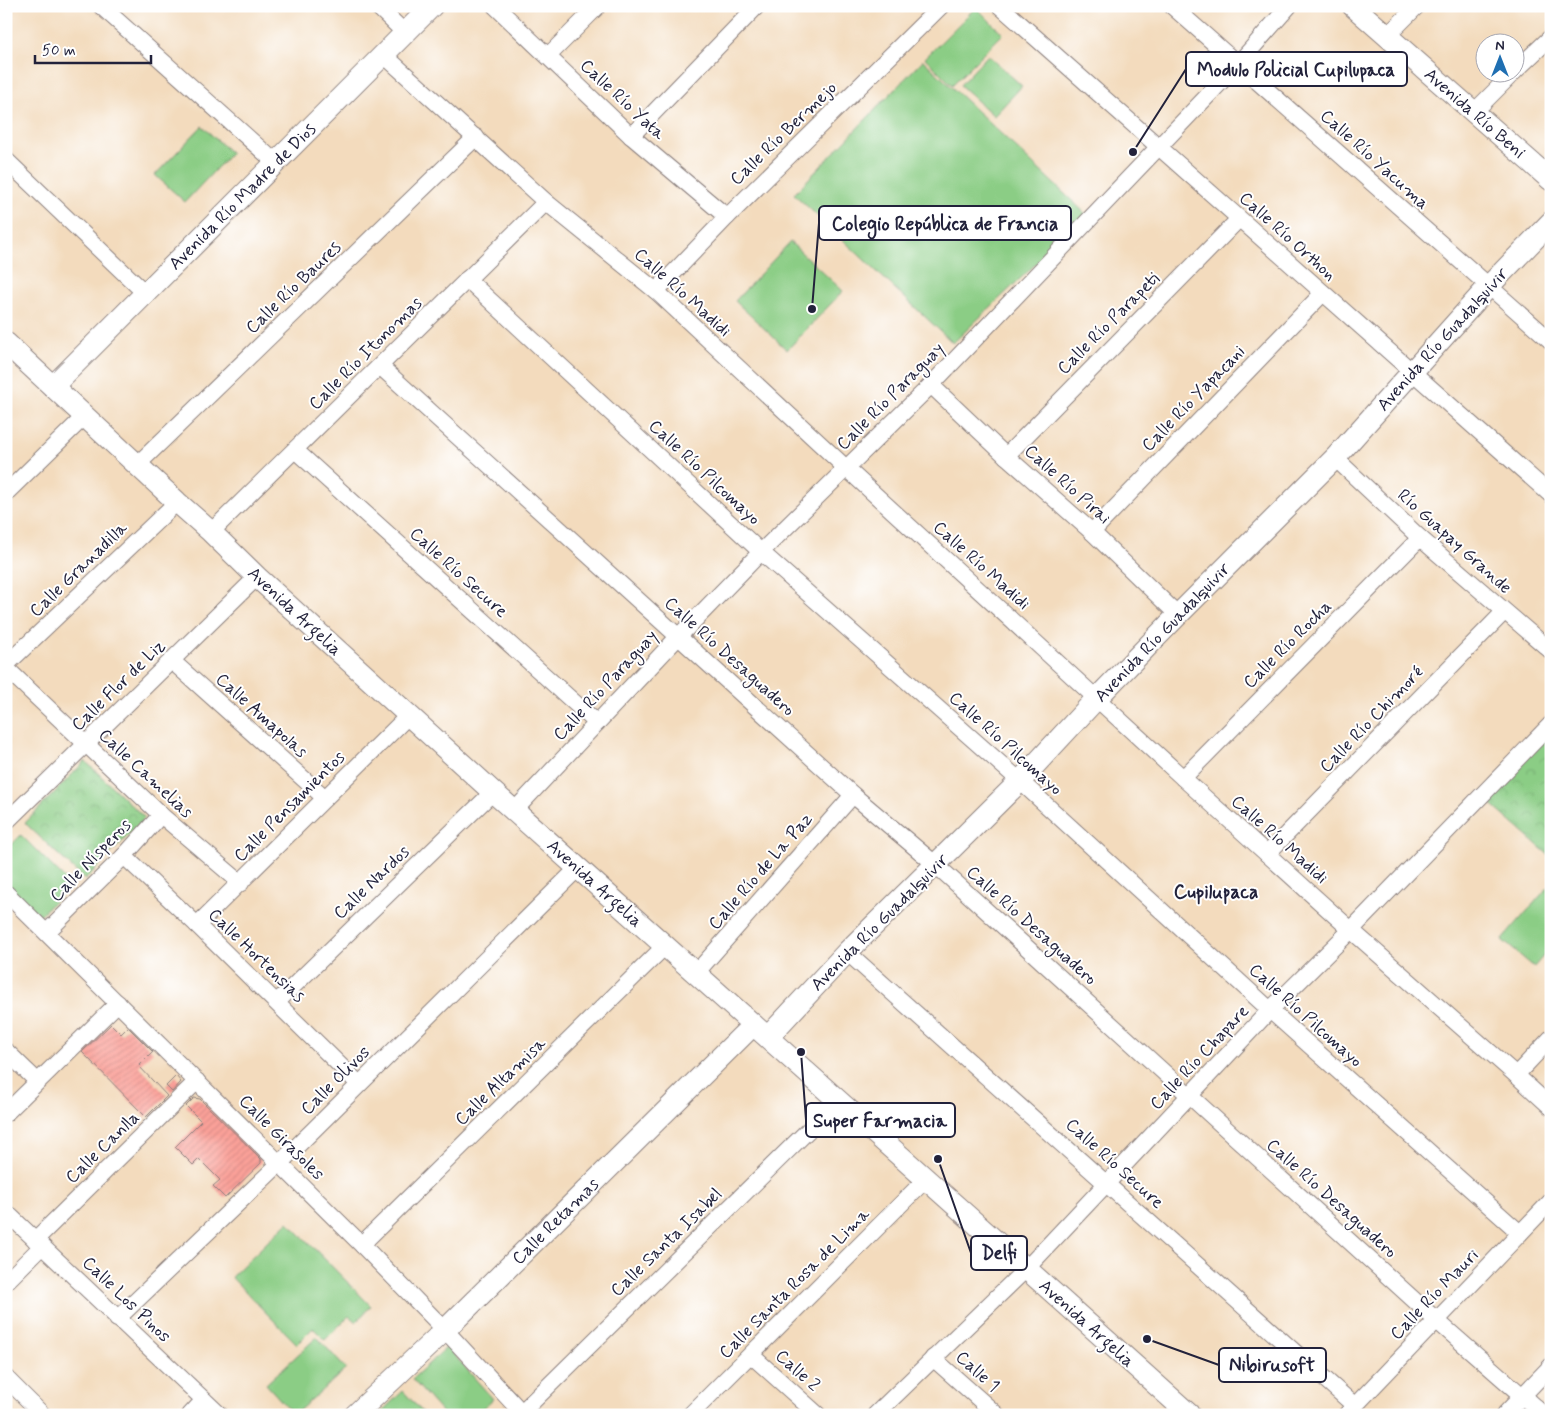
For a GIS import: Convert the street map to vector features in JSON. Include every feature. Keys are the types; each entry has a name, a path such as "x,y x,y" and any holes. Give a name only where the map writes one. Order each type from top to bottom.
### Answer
{"street":[{"path":"101,6 275,162"},
{"path":"377,6 406,34"},
{"name":"Avenida Río Madre de Dios","path":"52,386 432,6"},
{"name":"Calle Río Yata","path":"495,6 631,136 727,217"},
{"path":"548,56 598,6"},
{"path":"631,136 757,6"},
{"name":"Calle Río Bermejo","path":"656,291 727,217 941,6"},
{"name":"Calle Río Orthon","path":"1000,6 1551,495"},
{"name":"Calle Río Yacuma","path":"1172,6 1551,341"},
{"name":"Calle Río Paraguay","path":"514,811 761,552 931,385 1238,64 1289,6"},
{"name":"Avenida Río Beni","path":"1353,6 1551,180"},
{"path":"1387,36 1417,6"},
{"path":"1524,63 1551,37"},
{"name":"Calle Río Madidi","path":"384,55 546,202 656,291 1183,778 1551,1107"},
{"path":"1474,112 1504,82"},
{"name":"Calle Río Baures","path":"138,464 476,137"},
{"path":"6,160 145,293"},
{"name":"Calle Río Itonomas","path":"211,532 381,367 546,202"},
{"name":"Calle Río Parapeti","path":"1006,456 1239,219"},
{"name":"Avenida Río Guadalquivir","path":"760,1031 847,952 1020,781 1097,698 1335,458 1488,286 1551,222"},
{"name":"Calle Río Pilcomayo","path":"467,279 761,552 1020,781 1270,1010 1520,1233"},
{"name":"Calle Río Yapacani","path":"1092,532 1322,293"},
{"name":"Avenida Argelia","path":"6,344 138,464 176,502 211,532 408,716 1190,1415"},
{"name":"Calle Río Desaguadero","path":"381,367 854,795 935,864 1436,1320 1544,1415"},
{"name":"Calle Río Pirai","path":"931,385 1006,456 1092,532 1178,615"},
{"path":"6,492 85,416"},
{"name":"Calle Río Secure","path":"295,450 597,723"},
{"name":"Río Guapay Grande","path":"1335,458 1420,538 1551,651"},
{"name":"Calle Granadilla","path":"6,666 176,502"},
{"name":"Calle Río Rocha","path":"1183,778 1420,538"},
{"name":"Calle Flor de Liz","path":"6,822 257,577"},
{"name":"Calle Río Chimoré","path":"1267,854 1504,612"},
{"name":"Calle Amapolas","path":"172,661 325,798"},
{"name":"Calle Camelias","path":"6,666 161,815 241,883"},
{"name":"Calle Pensamientos","path":"198,925 408,716"},
{"name":"Calle Río Chapare","path":"875,1415 1026,1269 1270,1010 1351,930 1551,724"},
{"name":"Calle Nardos","path":"277,1002 493,792"},
{"name":"Calle Río de La Paz","path":"696,974 854,795"},
{"name":"Calle Nísperos","path":"47,932 124,856 161,815"},
{"name":"Calle Hortensias","path":"124,856 198,925 359,1084"},
{"name":"Calle Olivos","path":"117,1318 280,1163 578,868"},
{"name":"Calle Girasoles","path":"6,893 363,1246 523,1413"},
{"name":"Calle Altamisa","path":"363,1246 368,1238 665,946"},
{"name":"Calle Río Secure","path":"847,952 1108,1184 1351,1410"},
{"path":"6,1113 118,1003"},
{"name":"Calle Retamas","path":"355,1415 760,1031"},
{"path":"1516,1075 1551,1038"},
{"path":"6,1051 37,1081"},
{"name":"Calle Canlla","path":"6,1282 39,1243 197,1081"},
{"name":"Calle Santa Isabel","path":"523,1413 839,1100"},
{"name":"Calle Santa Rosa de Lima","path":"690,1415 926,1179"},
{"name":"Calle Río Mauri","path":"1351,1410 1551,1201"},
{"name":"Calle Los Pinos","path":"6,1212 220,1415"},
{"name":"Calle 2","path":"751,1355 818,1415"},
{"name":"Calle 1","path":"933,1358 997,1415"},
{"path":"1504,1415 1551,1366"},
{"path":"6,1378 43,1415"},
{"path":"190,1415 204,1400"}],"green space":[{"path":"976,7 1003,34 952,85 925,58"},
{"path":"988,55 1022,86 994,116 960,85"},
{"path":"923,60 1087,215 953,343 794,194"},
{"path":"202,126 231,153 185,202 155,175"},
{"path":"790,242 843,291 787,350 735,301"},
{"path":"1551,733 1551,857 1486,800"},
{"path":"85,761 145,818 85,880 25,823"},
{"path":"21,835 71,885 38,917 6,885 6,850"},
{"path":"1548,887 1551,890 1551,947 1534,967 1502,940"},
{"path":"288,1222 371,1306 356,1322 349,1316 325,1340 313,1328 297,1344 231,1277"},
{"path":"317,1337 346,1369 294,1415 266,1384"},
{"path":"447,1347 493,1399 475,1415 444,1415 412,1379"},
{"path":"403,1391 425,1415 378,1415"}],"building":[{"path":"111,1024 121,1034 128,1027 153,1052 139,1066 167,1096 146,1117 82,1052"},
{"path":"176,1076 181,1082 172,1092 166,1086"},
{"path":"194,1098 200,1099 261,1159 261,1163 225,1198 213,1186 220,1180 199,1159 193,1165 175,1147 201,1121 186,1106"}],"place":[{"name":"Modulo Policial Cupilupaca","path":"1133,152"},
{"name":"Colegio República de Francia","path":"812,309"},
{"name":"Super Farmacia","path":"801,1052"},
{"name":"Delfi","path":"938,1159"},
{"name":"Nibirusoft","path":"1147,1339"}],"district":[{"name":"Cupilupaca","path":"1216,891"}]}
